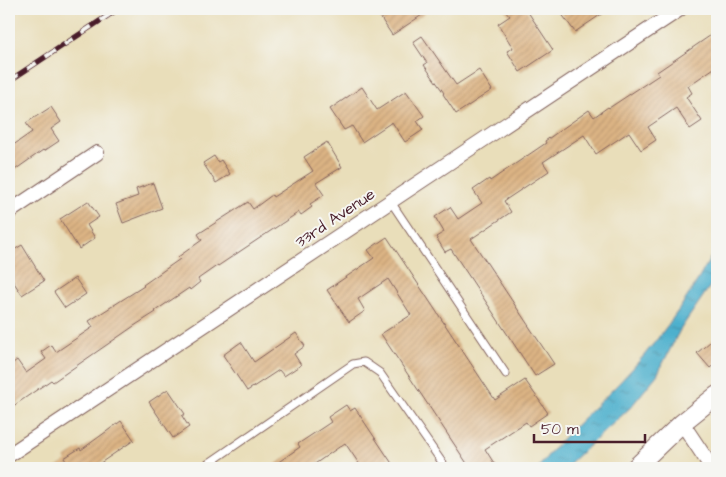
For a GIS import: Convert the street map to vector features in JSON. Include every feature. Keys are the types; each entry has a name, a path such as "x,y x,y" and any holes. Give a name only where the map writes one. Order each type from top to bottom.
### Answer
{"street":[{"name":"33rd Avenue","path":"9,455 680,9"},
{"path":"9,212 97,152"},
{"path":"635,468 682,423 717,395"},
{"path":"682,423 712,468"}],"lane":[{"path":"391,202 506,374"},
{"path":"202,468 353,364 364,362 380,373 446,468"}],"water":[{"path":"717,245 717,276 680,330 657,375 630,408 572,461 567,468 538,468 560,441 633,368 657,339 679,309"}],"building":[{"path":"394,9 431,9 392,35 380,17"},
{"path":"504,9 526,9 553,50 520,72 507,51 513,48 498,24 510,16"},
{"path":"558,9 609,9 575,32"},
{"path":"717,31 717,66 688,86 692,93 686,97 702,121 690,129 676,108 648,127 656,140 641,150 629,132 596,154 584,135 543,162 549,171 504,201 511,212 471,239 554,364 535,376 451,249 445,252 436,237 444,232 435,217 450,207 458,219 482,203 473,190 489,179 490,181 546,143 545,141 589,110 594,117 609,108 659,75 657,72"},
{"path":"422,36 456,85 479,70 492,90 456,114 424,65 427,63 413,42"},
{"path":"362,87 377,110 406,91 424,116 417,121 423,130 405,142 392,122 362,142 352,126 344,130 330,109"},
{"path":"51,107 61,122 51,129 59,141 9,174 9,148 32,132 26,123"},
{"path":"327,142 342,167 316,183 324,195 310,204 312,207 301,215 299,212 218,265 198,279 200,282 190,290 189,288 53,382 51,380 9,409 9,366 17,360 26,373 46,359 41,352 51,345 56,352 93,327 89,321 144,286 180,259 178,257 202,240 198,234 248,202 253,209 272,195 273,197 313,171 304,157"},
{"path":"214,156 218,162 221,160 230,174 216,183 203,163"},
{"path":"153,183 162,208 123,223 116,204 138,196 136,189"},
{"path":"88,201 99,217 87,225 95,238 79,249 60,219"},
{"path":"387,237 495,400 525,380 548,413 529,426 526,422 485,449 497,468 470,468 381,334 411,315 388,279 358,299 365,311 349,322 327,290 374,258 368,250"},
{"path":"22,245 44,281 22,295 9,275 9,253"},
{"path":"75,278 86,294 65,308 54,292"},
{"path":"296,333 305,346 294,354 301,365 284,376 279,370 247,391 223,355 241,342 254,362"},
{"path":"717,336 717,362 710,368 697,353"},
{"path":"168,389 185,414 182,416 189,427 173,438 149,402"},
{"path":"346,405 350,411 355,408 395,468 362,468 345,443 309,468 270,468 300,447 298,444 331,422 328,417"},
{"path":"121,421 134,440 93,468 55,468 66,461 64,458 80,448 81,450"}],"railway":[{"path":"9,81 118,9"}]}
